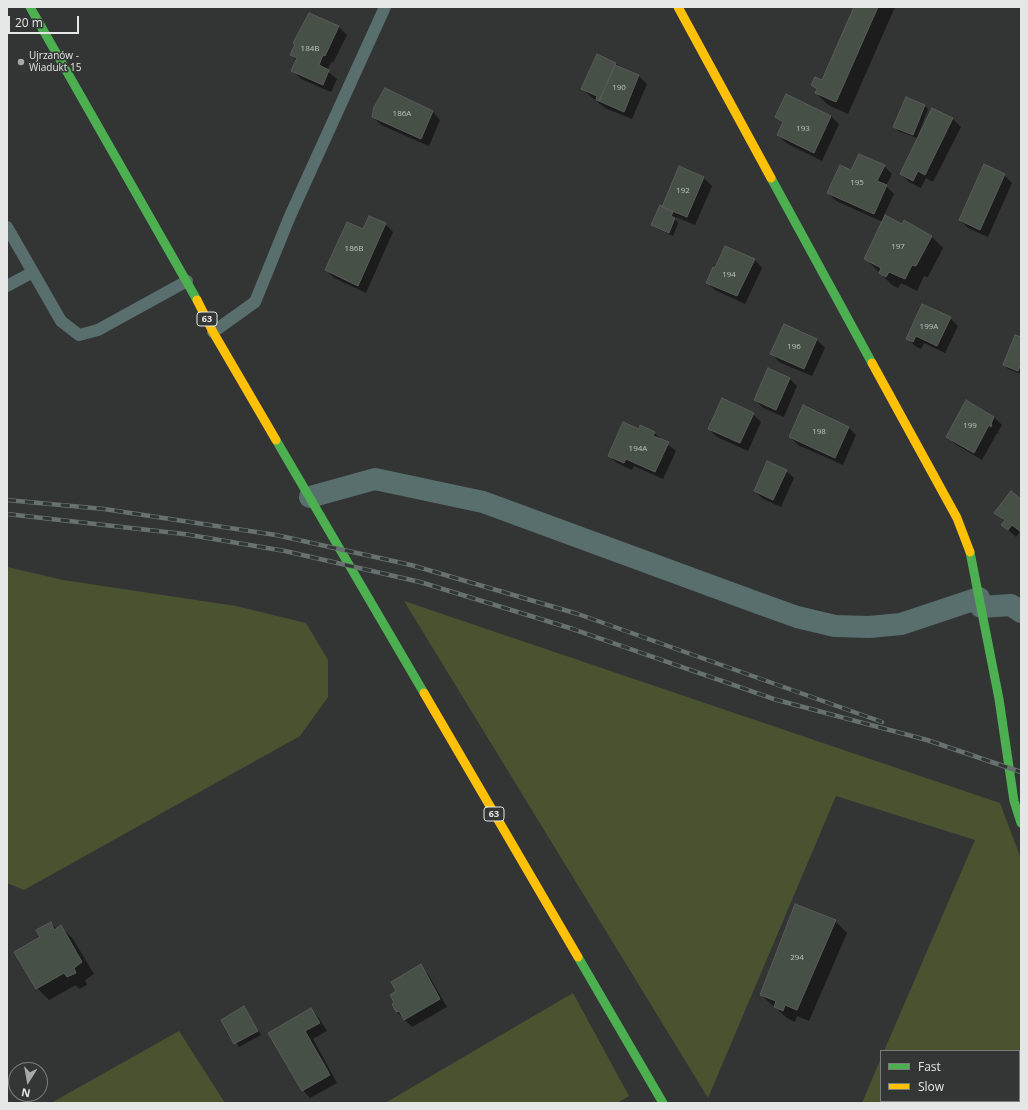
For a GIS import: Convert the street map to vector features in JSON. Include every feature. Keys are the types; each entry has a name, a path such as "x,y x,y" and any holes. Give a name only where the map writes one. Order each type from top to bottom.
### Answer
{"main road":[{"name":"63","path":"30,7 187,281 213,332 663,1103"},
{"path":"678,7 957,518 969,547 999,699 1014,800 1021,823"}],"street":[{"path":"310,497 375,479 483,502 764,605 796,616 835,626 869,627 902,624 980,603 1011,605 1021,612"}],"lane":[{"path":"213,332 255,302 290,216 385,7"},
{"path":"7,227 61,321 79,335 98,330 187,281"},
{"path":"7,286 33,272"}],"green space":[{"path":"7,567 63,580 236,606 306,623 328,660 328,697 300,736 24,890 7,883"},
{"path":"404,601 1000,803 1021,859 1021,1103 862,1103 880,1060 880,1102 1020,1102 1020,1050 884,1050 975,840 836,796 708,1098"},
{"path":"573,993 629,1096 617,1103 385,1103"},
{"path":"179,1031 225,1103 51,1103"}],"building":[{"path":"854,7 878,7 836,102 815,93 817,89 811,85 815,77 822,80"},
{"path":"309,13 339,26 325,56 323,55 319,65 329,70 323,85 291,71 297,58 290,55 295,44 293,43"},
{"path":"597,54 616,63 599,101 596,100 597,96 581,89"},
{"path":"615,65 639,75 624,112 599,101"},
{"path":"385,88 433,111 421,139 372,117 374,107"},
{"path":"786,94 831,116 814,153 777,135 783,122 775,117"},
{"path":"906,97 925,105 913,135 893,127"},
{"path":"932,108 953,118 925,175 918,171 913,181 900,174"},
{"path":"859,154 885,165 877,181 887,185 874,214 827,193 840,165 851,170"},
{"path":"984,164 1005,174 980,230 959,220"},
{"path":"679,166 704,177 687,217 662,207"},
{"path":"660,205 673,212 671,216 675,218 669,233 651,225"},
{"path":"885,215 902,224 904,220 932,236 916,266 912,265 905,279 889,272 886,277 879,273 881,268 864,259"},
{"path":"369,216 386,223 358,286 325,270 347,222 363,229"},
{"path":"725,246 755,259 737,296 706,283"},
{"path":"922,304 951,317 937,346 916,336 913,342 906,339"},
{"path":"784,324 817,339 804,369 770,354"},
{"path":"1015,335 1021,337 1021,364 1018,371 1003,365"},
{"path":"768,368 790,378 776,410 754,400"},
{"path":"722,398 754,413 740,443 708,429"},
{"path":"966,400 994,417 991,427 989,425 974,453 946,437"},
{"path":"803,405 849,427 835,458 789,437"},
{"path":"623,422 639,429 640,425 655,432 653,436 669,442 655,472 626,459 624,463 608,456"},
{"path":"767,461 787,470 773,500 754,491"},
{"path":"1011,491 1021,499 1021,532 1012,525 1008,530 1001,525 1005,520 994,513"},
{"path":"795,904 836,920 797,1010 785,1005 783,1011 774,1007 776,1001 760,995"},
{"path":"51,922 54,930 61,925 82,962 74,968 76,973 67,977 64,973 36,989 14,952 40,937 36,930"},
{"path":"421,964 440,999 404,1020 399,1011 396,1012 392,1004 394,1002 390,995 396,991 391,982"},
{"path":"244,1006 258,1031 234,1044 221,1020"},
{"path":"311,1008 320,1023 305,1031 330,1075 302,1091 268,1033"}],"railway":[{"path":"7,500 104,509 276,535 411,565 578,614 882,722"},
{"path":"7,514 184,534 285,551 420,582 573,629 777,700 927,740 1021,772"}],"traffic: fast":[{"path":"30,7 197,300"},
{"path":"771,178 872,363"},
{"path":"276,440 424,693"},
{"path":"970,552 999,699 1014,801 1021,823"},
{"path":"578,957 663,1103"}],"traffic: slow":[{"path":"678,7 771,178"},
{"path":"197,300 213,332 276,440"},
{"path":"872,363 957,518 970,552"},
{"path":"424,693 578,957"}],"place":[{"name":"Ujrzanów - Wiadukt 15","path":"21,62"}]}
